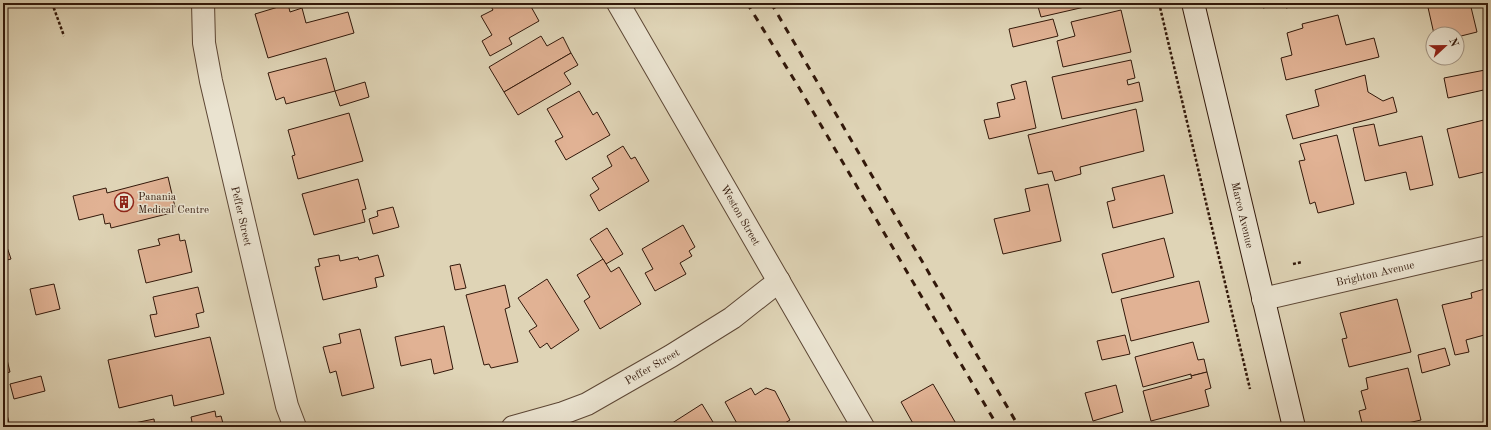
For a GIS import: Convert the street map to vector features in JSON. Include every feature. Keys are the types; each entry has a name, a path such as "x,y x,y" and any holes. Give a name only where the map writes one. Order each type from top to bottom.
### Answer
{"street":[{"name":"Peffer Street","path":"203,3 204,43 211,81 287,406 295,427"},
{"name":"Weston Street","path":"618,3 864,427"},
{"name":"Marco Avenue","path":"1193,3 1294,427"},
{"name":"Brighton Avenue","path":"1263,298 1488,247"},
{"name":"Peffer Street","path":"513,427 563,413 587,404 671,356 732,318 779,281"}],"path":[{"path":"52,3 64,36"},
{"path":"1159,3 1250,388"}],"building":[{"path":"489,3 529,3 539,21 509,38 512,44 490,56 482,41 492,35 481,16 493,10"},
{"path":"1037,3 1102,3 1041,17"},
{"path":"1262,3 1285,3 1263,8"},
{"path":"1285,3 1308,3 1286,8"},
{"path":"1350,3 1369,3 1351,7"},
{"path":"1427,3 1470,3 1477,32 1465,35 1465,26 1432,26"},
{"path":"288,4 290,12 302,8 306,23 348,12 354,33 268,58 255,14"},
{"path":"1121,10 1131,52 1063,67 1057,41 1075,36 1071,22"},
{"path":"1338,15 1346,45 1374,38 1379,57 1286,80 1281,58 1292,55 1287,33 1303,28 1302,24"},
{"path":"1053,19 1058,36 1013,47 1009,29"},
{"path":"541,36 547,46 563,37 571,53 504,92 489,67"},
{"path":"571,53 578,65 564,73 571,84 518,115 504,92"},
{"path":"326,58 335,91 286,104 284,97 276,100 268,73"},
{"path":"1131,60 1135,78 1127,80 1128,85 1139,82 1143,101 1062,119 1052,77"},
{"path":"1485,70 1488,89 1448,98 1444,78"},
{"path":"1365,75 1368,92 1383,101 1393,97 1397,112 1293,139 1286,115 1319,106 1315,90"},
{"path":"1026,81 1036,128 989,139 984,120 1000,117 997,103 1015,99 1011,85"},
{"path":"365,82 369,97 340,106 335,91"},
{"path":"579,91 593,115 597,112 610,135 566,160 555,141 563,137 547,109"},
{"path":"1136,109 1144,151 1080,167 1081,174 1055,181 1052,171 1038,174 1028,135"},
{"path":"349,113 363,161 298,179 292,156 295,155 288,130"},
{"path":"1488,119 1488,157 1485,158 1488,171 1459,178 1447,129"},
{"path":"1374,124 1379,146 1422,136 1433,185 1410,190 1406,172 1365,181 1353,128"},
{"path":"1337,135 1354,204 1318,213 1315,202 1310,204 1299,161 1305,160 1300,144"},
{"path":"623,146 631,159 635,157 649,181 599,211 590,195 599,189 592,178 612,166 607,156"},
{"path":"1164,175 1173,213 1113,228 1107,202 1115,200 1112,188"},
{"name":"Panania Medical Centre","path":"168,177 175,207 170,209 171,213 111,228 110,223 105,224 103,214 79,220 73,196 106,188 107,193"},
{"path":"358,179 366,209 362,210 365,222 314,235 302,194"},
{"path":"1048,184 1061,241 1003,254 994,219 1030,211 1025,189"},
{"path":"393,207 399,227 373,234 369,219 378,216 377,211"},
{"path":"683,225 695,247 689,251 692,256 680,263 686,274 655,291 645,273 653,269 642,249"},
{"path":"607,228 623,254 606,264 590,239"},
{"path":"179,234 180,241 185,240 192,272 146,283 138,250 160,245 158,239"},
{"path":"1164,238 1174,277 1112,293 1102,254"},
{"path":"7,247 11,259 3,261 3,248"},
{"path":"339,255 340,261 358,257 359,260 378,255 384,276 375,278 377,287 323,300 315,267 320,266 318,259"},
{"path":"603,259 611,272 619,267 641,304 600,329 584,301 590,297 577,275"},
{"path":"460,264 466,288 455,290 450,266"},
{"path":"547,279 579,330 551,349 547,343 540,348 529,331 537,326 518,298"},
{"path":"1199,281 1209,322 1131,341 1121,299"},
{"path":"54,284 60,309 36,315 30,289"},
{"path":"505,285 510,307 505,309 518,362 491,368 489,364 484,365 466,295"},
{"path":"198,287 204,312 196,314 199,327 155,337 150,315 157,314 153,297"},
{"path":"1488,288 1488,334 1466,340 1469,352 1455,355 1442,305 1472,298 1471,293"},
{"path":"1397,299 1411,352 1349,367 1342,339 1347,338 1340,313"},
{"path":"444,326 453,369 434,374 431,359 401,366 395,337"},
{"path":"360,329 374,388 342,396 336,371 330,373 323,347 341,343 339,334"},
{"path":"1125,335 1130,354 1102,360 1097,341"},
{"path":"210,337 224,394 174,406 172,395 119,408 108,360"},
{"path":"1193,342 1198,360 1204,359 1207,372 1191,376 1191,374 1143,387 1135,357"},
{"path":"1445,348 1450,365 1422,373 1418,355"},
{"path":"5,351 10,372 3,374 3,352"},
{"path":"1408,368 1421,420 1390,427 1363,427 1359,411 1366,409 1361,391 1368,389 1366,378"},
{"path":"1207,372 1211,388 1205,390 1209,406 1151,421 1143,391 1192,378 1191,376"},
{"path":"41,376 45,391 14,399 10,384"},
{"path":"933,384 958,427 915,427 901,402"},
{"path":"1116,385 1123,412 1093,421 1085,393"},
{"path":"751,388 755,395 766,388 775,391 790,420 778,427 739,427 725,402"},
{"path":"3,398 10,427 3,427"},
{"path":"702,404 716,427 666,427"},
{"path":"215,411 216,417 221,416 224,427 175,427 192,422 191,417"},
{"path":"154,419 155,427 115,427"}],"railway":[{"path":"747,3 798,86 998,427"},
{"path":"771,3 1019,427"}],"place":[{"name":"Panania Medical Centre","path":"124,202"}]}
